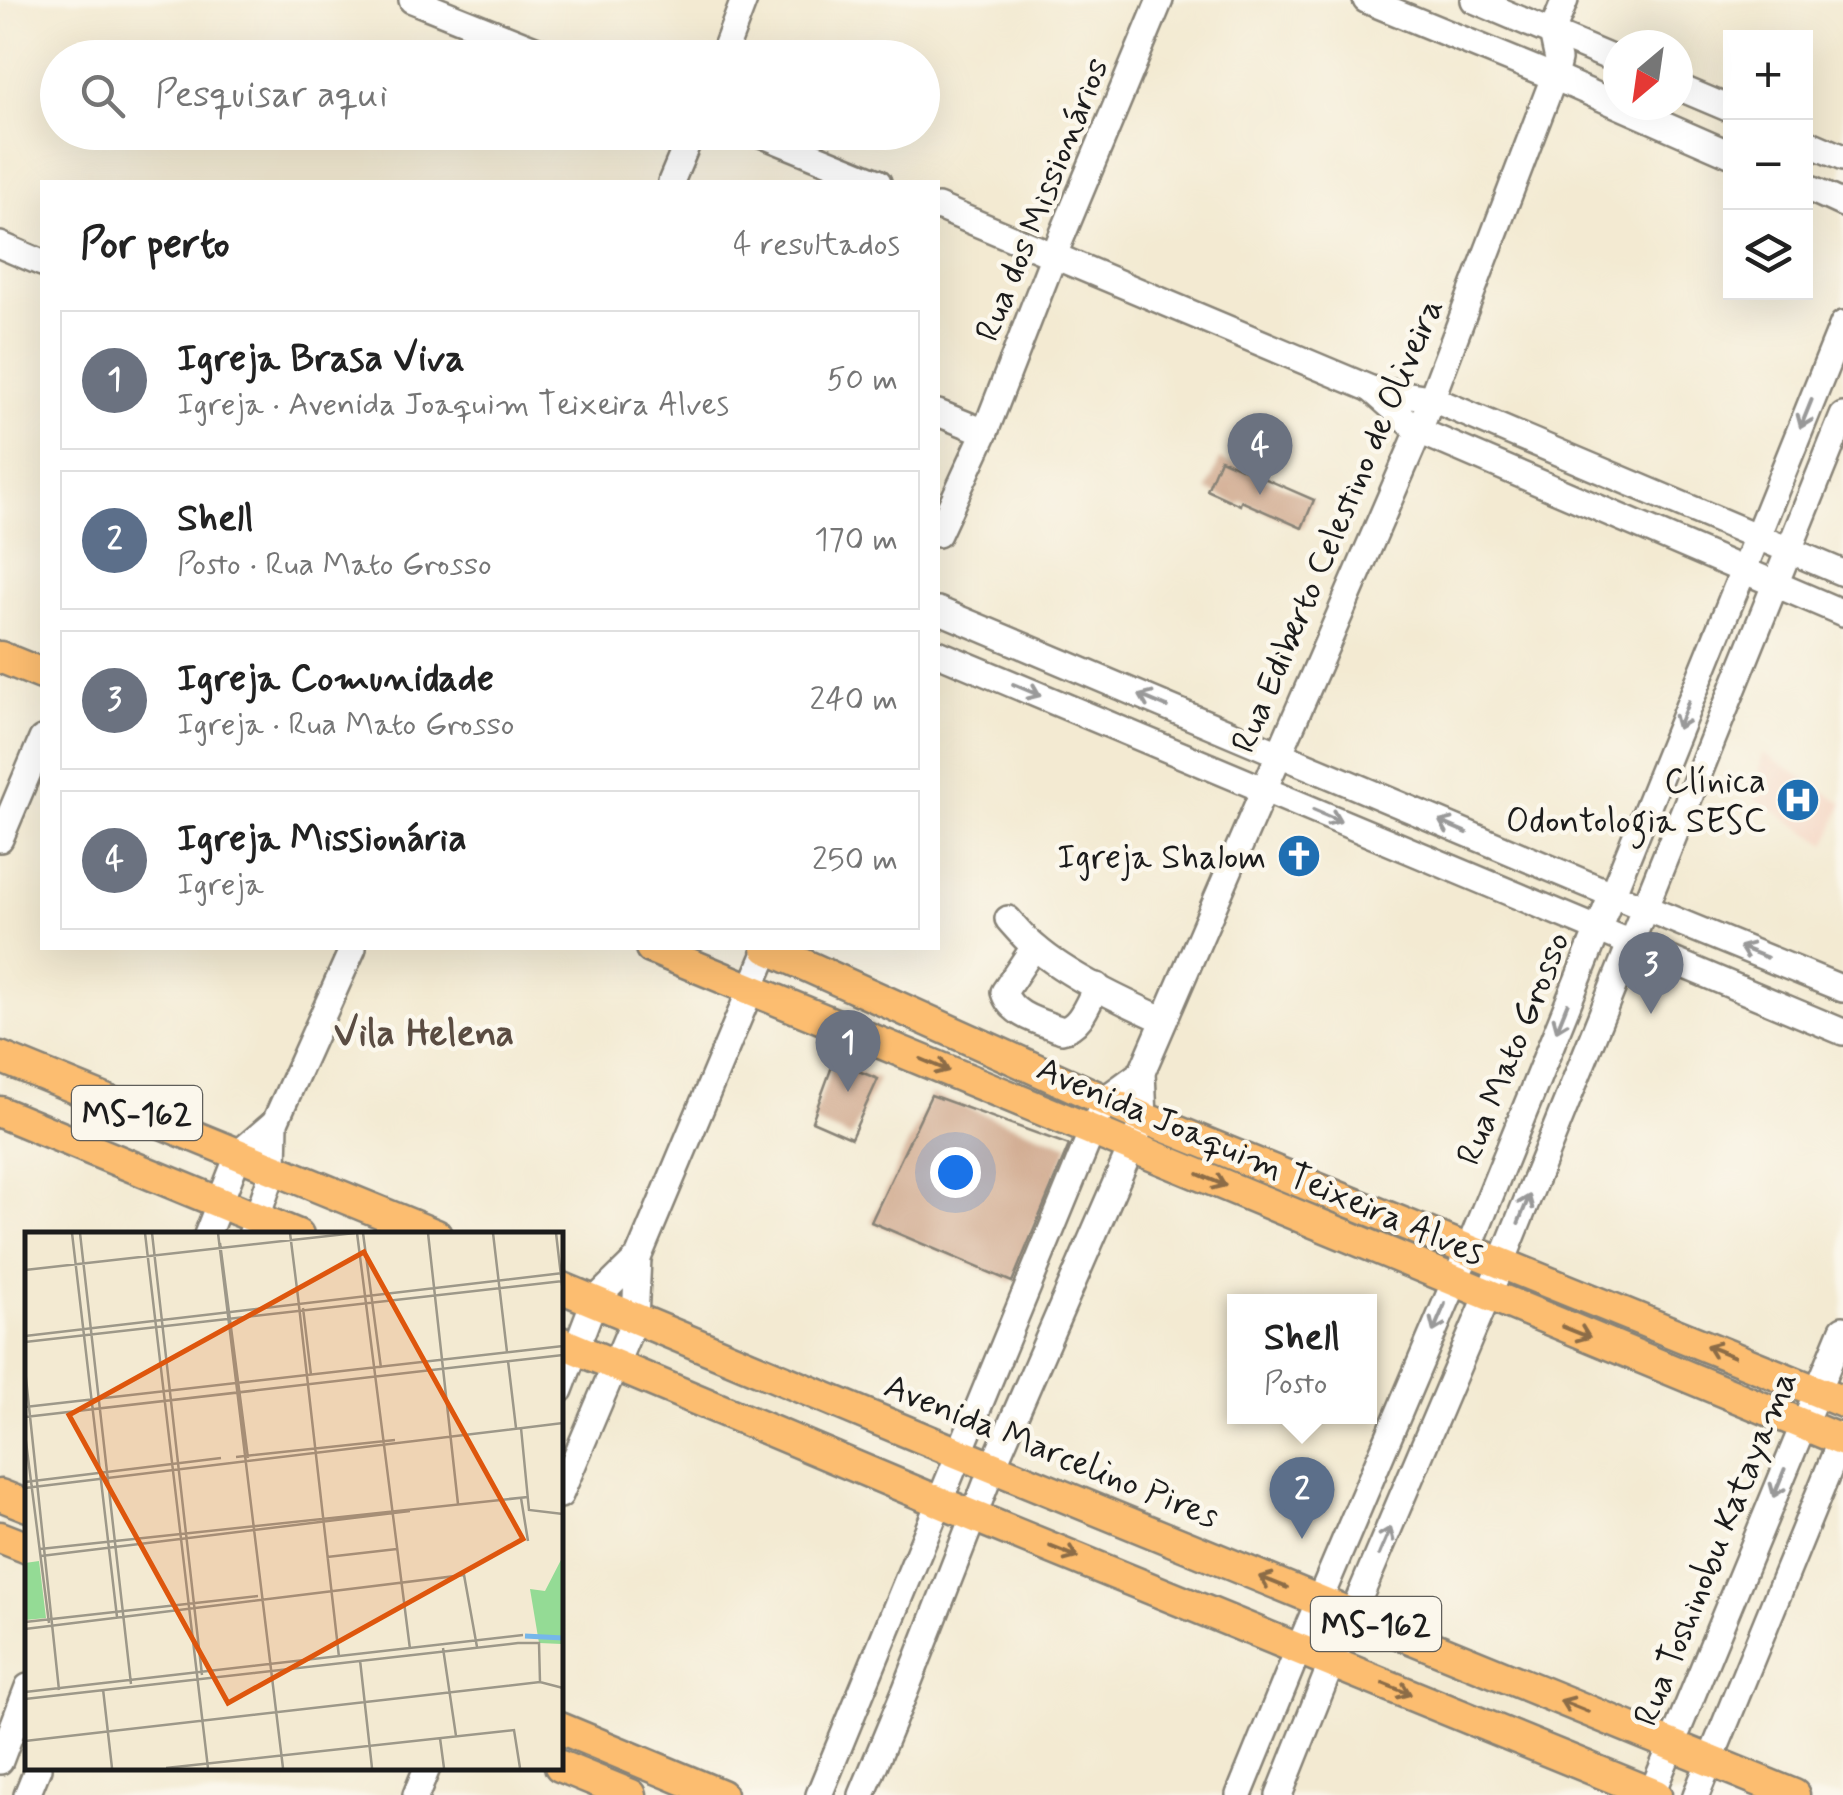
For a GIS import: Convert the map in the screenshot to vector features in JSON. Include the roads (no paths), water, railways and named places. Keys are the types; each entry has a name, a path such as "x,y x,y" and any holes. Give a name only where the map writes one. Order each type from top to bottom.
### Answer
{"main road":[{"path":"0,657 40,673"},
{"name":"Avenida Joaquim Teixeira Alves","path":"656,950 1842,1439"},
{"name":"Avenida Joaquim Teixeira Alves","path":"772,950 1144,1118 1830,1396"},
{"name":"MS-162","path":"0,1057 429,1232"},
{"name":"MS-162","path":"0,1112 220,1203 254,1227 282,1232"},
{"name":"Avenida Marcelino Pires","path":"562,1288 1794,1795"},
{"name":"MS-162","path":"568,1345 973,1516 1653,1794"},
{"path":"0,1495 25,1505"},
{"path":"0,1537 25,1547"},
{"path":"562,1729 720,1795"},
{"path":"562,1767 631,1795"}],"street":[{"path":"412,0 512,40"},
{"path":"729,40 744,0"},
{"name":"Rua dos Missionários","path":"940,530 985,432 1160,0"},
{"path":"1366,0 1723,151"},
{"path":"1474,0 1603,54"},
{"name":"Rua Ediberto Celestino de Oliveira","path":"862,1795 993,1466 1144,1118 1142,1072 1419,430 1554,77 1558,60 1552,32 1565,0"},
{"path":"1693,93 1723,106"},
{"path":"1813,145 1843,158"},
{"path":"671,180 684,150"},
{"path":"800,150 873,180"},
{"path":"1813,190 1843,204"},
{"path":"940,208 1372,388 1430,398 1843,573"},
{"path":"0,244 40,262"},
{"name":"Rua Mato Grosso","path":"1239,1795 1468,1248 1843,324"},
{"path":"1372,388 1419,430 1843,613"},
{"path":"940,414 985,432"},
{"name":"Rua Mato Grosso","path":"1280,1795 1332,1662 1489,1296 1843,416"},
{"path":"940,611 1843,989"},
{"path":"940,653 1843,1032"},
{"path":"0,839 40,745"},
{"path":"1008,919 1034,947 1119,1000 1164,1020"},
{"path":"1034,947 1004,992 1016,1011 1070,1030 1096,986"},
{"path":"254,1227 274,1168 275,1122 353,950"},
{"path":"562,1490 635,1318 638,1258 767,950"},
{"name":"Rua Ediberto Celestino de Oliveira","path":"1105,1100 1142,1072"},
{"path":"819,1795 1105,1100"},
{"path":"208,1232 239,1153 275,1122"},
{"path":"562,1379 568,1345 594,1301 638,1258"},
{"name":"Rua Toshinobu Katayama","path":"1653,1794 1803,1425 1830,1396 1843,1328"},
{"path":"1696,1795 1842,1439"},
{"path":"869,1673 906,1689"},
{"path":"0,1762 25,1695"},
{"path":"27,1795 37,1770"},
{"path":"416,1795 426,1770"}],"place":[{"name":"Igreja Missionária","path":"1260,495"},
{"name":"Clínica Odontologia SESC","path":"1798,800"},
{"name":"Igreja Shalom","path":"1299,856"},
{"name":"Igreja Comunidade","path":"1651,1014"},
{"name":"Igreja Brasa Viva","path":"848,1092"},
{"name":"Shell","path":"1302,1539"}],"district":[{"name":"Vila Helena","path":"424,1032"}]}
